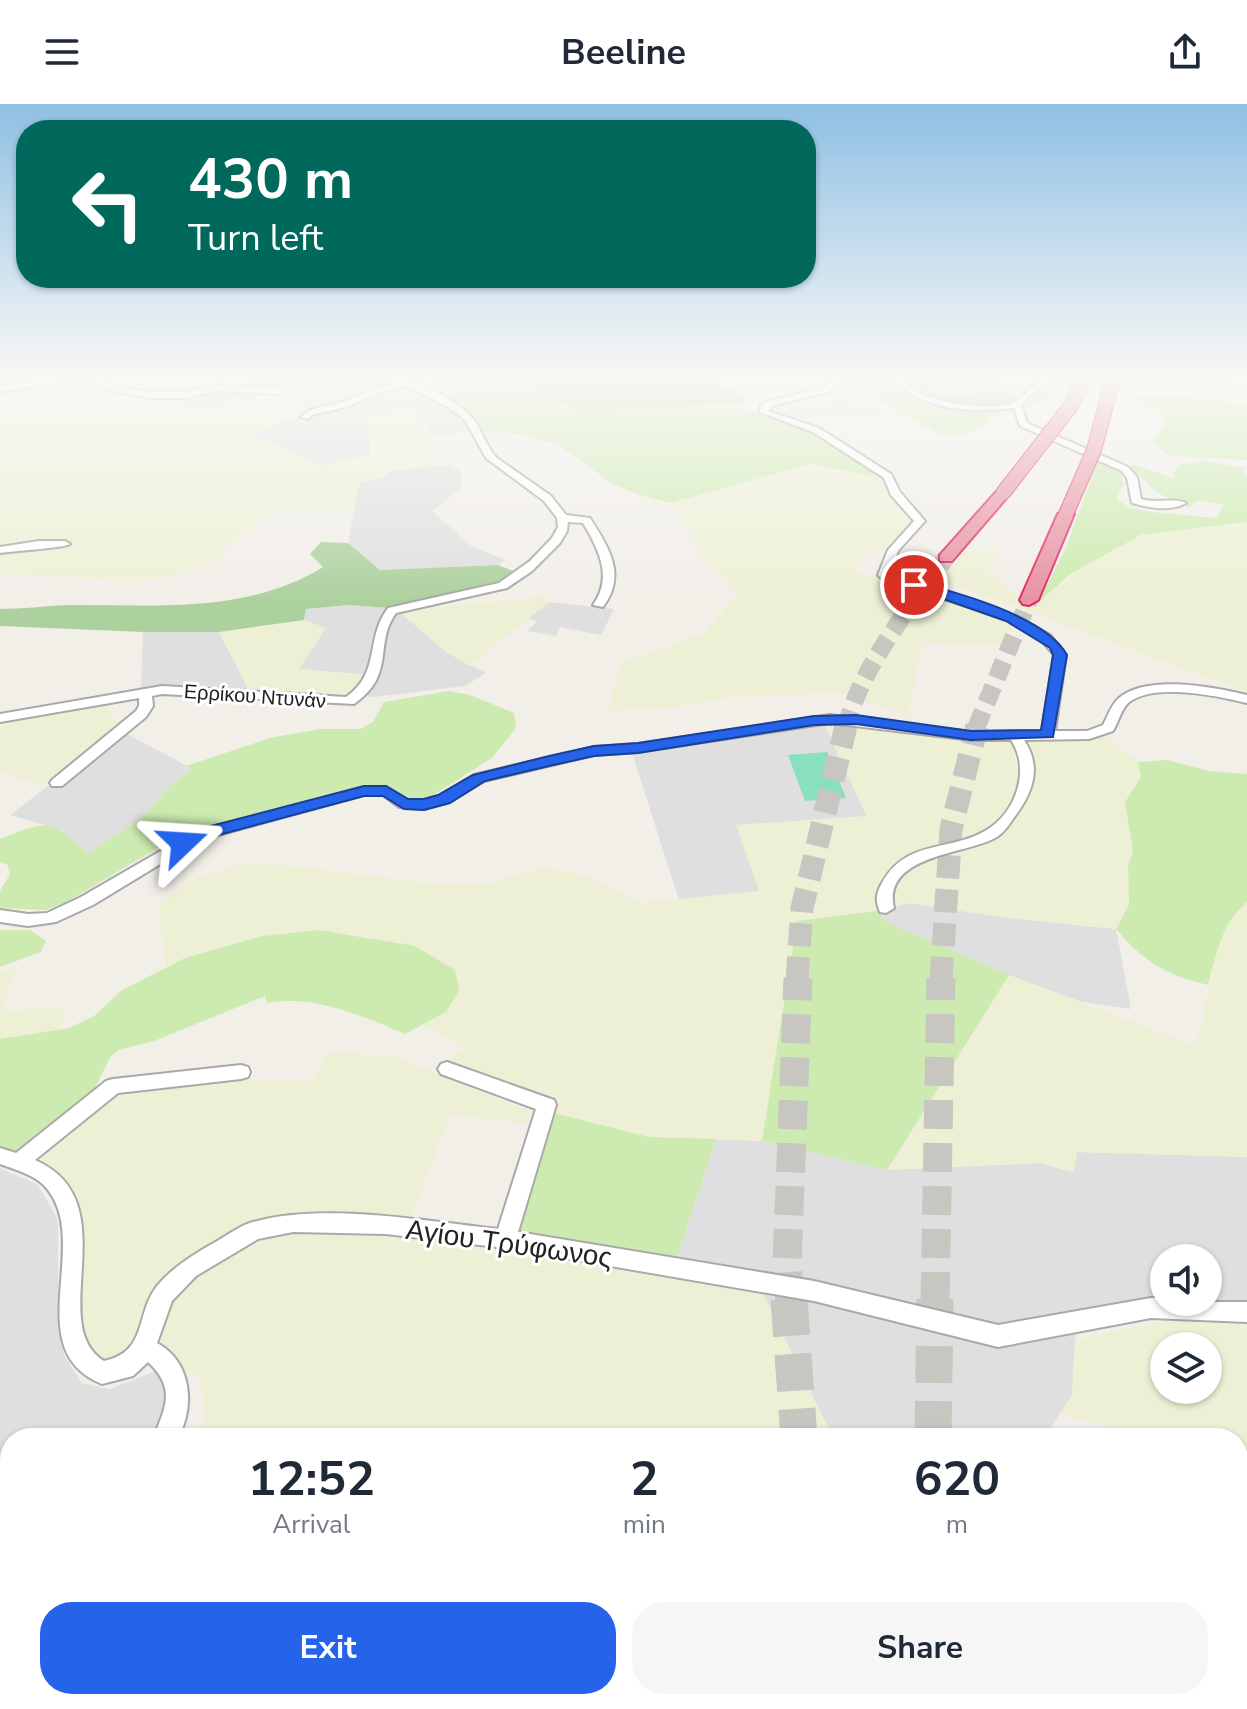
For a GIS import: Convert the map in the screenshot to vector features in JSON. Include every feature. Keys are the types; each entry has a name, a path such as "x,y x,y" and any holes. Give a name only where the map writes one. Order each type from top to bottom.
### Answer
{"highway":[{"path":"946,558 1037,450"},
{"path":"1029,600 1094,450"}],"street":[{"path":"486,450 491,458 540,493 562,518 586,520 599,539 611,575 608,596 599,605"},
{"path":"847,450 888,476 895,493 920,521 893,550 884,575 1011,618 1055,646 1060,655 1048,734"},
{"path":"1080,450 1125,469 1132,477 1136,501 1153,506 1181,503"},
{"name":"Ερρίκου Ντυνάν","path":"0,718 145,692 209,691 327,701 351,700 373,675 380,656 384,621 392,610 507,585 556,539 563,529 562,518"},
{"path":"0,550 65,544"},
{"path":"0,916 28,920 50,918 87,901 195,837 364,791 386,791 404,804 424,805 444,799 479,778 594,751 638,748 830,719 961,735 1102,732 1111,726 1123,701 1148,692 1196,689 1247,699"},
{"path":"57,783 141,714 146,706 145,692"},
{"path":"886,908 883,901 886,888 913,861 932,851 990,835 1015,808 1027,786 1029,771 1025,752 1015,736"},
{"path":"447,1069 547,1105 505,1239"},
{"path":"9,1160 113,1086 241,1072"},
{"name":"Αγίου Τρύφωνος","path":"9,1160 42,1172 65,1194 72,1211 74,1230 71,1323 75,1347 83,1362 97,1371 116,1372 132,1363 143,1347 163,1295 175,1280 218,1249 265,1226 293,1223 349,1223 505,1239 814,1291 998,1336 1151,1308 1247,1312"},
{"path":"143,1347 164,1358 176,1384 179,1410 170,1428"}],"shaded area":[{"path":"286,450 370,450 370,454 320,466"},
{"path":"450,465 460,471 462,487 432,511 472,547 506,560 498,565 380,570 348,543 359,483 382,477 391,470"},
{"path":"549,602 614,609 601,635 560,627 556,636 527,631 537,621 527,618"},
{"path":"348,605 387,608 380,616 402,614 445,651 486,673 465,686 374,697 365,696 379,676 298,669 326,628 304,620 305,609"},
{"path":"143,632 219,632 249,690 141,689"},
{"path":"824,723 867,817 737,825 760,891 679,900 632,753"},
{"path":"127,734 193,769 167,788 146,815 89,853 73,844 62,830 10,815 53,782 62,785"},
{"path":"910,903 1008,918 1116,929 1131,1009 1082,1002 995,970 885,922 877,911"},
{"path":"716,1139 762,1141 887,1170 1040,1163 1073,1172 1076,1152 1247,1157 1247,1303 1222,1302 1222,1244 1150,1244 1150,1301 1077,1310 1072,1395 1051,1428 828,1428 753,1273 676,1259"},
{"path":"0,1168 38,1185 55,1214 58,1224 58,1331 65,1357 82,1383 110,1389 159,1370 169,1394 160,1428 0,1428"}],"green space":[{"path":"0,450 286,450 320,466 370,454 370,450 433,450 433,456 450,465 391,470 382,477 359,482 354,512 276,510 230,543 220,556 203,566 173,576 130,582 0,573"},
{"path":"566,450 840,450 866,466 875,477 811,464 670,503 613,484"},
{"path":"1162,450 1247,450 1247,460 1171,456"},
{"path":"1098,459 1121,472 1124,485 1116,498 1129,508 1216,518 1224,505 1198,500 1189,508 1158,493 1130,467 1134,464 1175,479 1174,473 1179,465 1203,461 1247,468 1242,471 1247,478 1247,522 1141,535 1070,574 1039,602 1067,545"},
{"path":"811,464 875,477 916,521 916,525 896,541 855,565 858,571 1012,622 1006,644 949,646 922,641 909,716 839,693 724,698 677,707 608,711 620,663 702,634 738,595 709,566 670,503"},
{"path":"1247,522 1247,692 904,566 903,562 917,558 951,561 963,551 1001,550 987,568 1014,594 1039,602 1070,574 1141,535"},
{"path":"321,542 348,543 380,570 498,565 516,572 510,580 470,593 387,608 348,605 306,609 304,620 219,632 0,626 0,609 198,604 262,593 323,567 310,554"},
{"path":"547,597 549,602 469,666 445,651 402,614 406,609"},
{"path":"304,620 326,628 299,669 368,675 362,683 345,698 336,699 249,690 219,632"},
{"path":"449,691 470,695 514,713 516,728 492,758 432,796 413,799 378,785 221,822 170,841 68,901 46,910 0,908 0,891 10,874 7,864 0,863 0,839 32,827 48,826 63,832 89,853 146,815 167,788 192,770 186,766 270,738 319,729 360,729 373,722 384,702"},
{"path":"102,701 121,727 41,787 0,770 0,721"},
{"path":"824,723 862,725 964,742 1106,736 1138,762 1141,777 1125,802 1133,851 1128,865 1129,904 1116,929 1008,918 910,903 877,911 797,921 762,1141 649,1137 554,1113 445,1064 463,1048 422,1025 446,1012 368,936 319,930 262,936 185,958 166,967 158,904 195,879 241,864 284,865 445,885 490,883 536,869 574,871 640,903 759,891 736,825 867,816"},
{"path":"827,752 846,798 805,801 788,755"},
{"path":"1167,760 1209,771 1247,774 1247,902 1226,929 1208,985 1157,966 1116,929 1129,904 1128,865 1133,852 1125,802 1141,777 1138,762"},
{"path":"1247,902 1247,1157 1077,1152 1074,1172 1040,1163 887,1170 1009,975 1196,1046 1218,946 1234,913"},
{"path":"877,911 886,922 1009,975 887,1170 762,1141 797,921"},
{"path":"0,930 30,930 46,941 41,952 0,967"},
{"path":"319,930 415,946 455,970 459,990 446,1012 405,1034 338,1008 302,1002 267,1003 265,996 154,1041 119,1050 111,1056 94,1090 17,1157 0,1151 0,1039 69,1028 94,1016 122,990 185,958 262,936"},
{"path":"15,969 2,1011 67,1007 61,1029 0,1039 0,972"},
{"path":"328,1053 392,1055 531,1112 527,1124 451,1114 409,1224 297,1219 204,1250 156,1286 122,1358 103,1367 81,1345 79,1226 26,1161 105,1097 246,1079 313,1081"},
{"path":"554,1113 649,1137 716,1139 676,1259 509,1235"},
{"path":"307,1232 365,1234 501,1250 763,1295 828,1428 206,1428 198,1374 184,1372 156,1339 164,1308 197,1272 266,1239"},
{"path":"1169,1319 1247,1326 1247,1428 1120,1428 1060,1415 1072,1395 1075,1340"}],"tunnel":[{"path":"846,728 852,707 874,662 902,617 946,558"},
{"path":"976,728 1029,600"},
{"path":"797,980 802,908 846,726"},
{"path":"941,980 951,829 977,726"},
{"path":"790,1301 787,1264 798,978"},
{"path":"935,1301 941,978"},
{"path":"789,1299 798,1428"},
{"path":"933,1428 935,1299"}],"route":[{"path":"183,843 209,832 352,793 386,791 404,804 424,805 444,799 479,778 594,751 638,748 814,720 841,718 971,736 1048,734 1060,655 1055,646 1011,618 914,585"}]}
